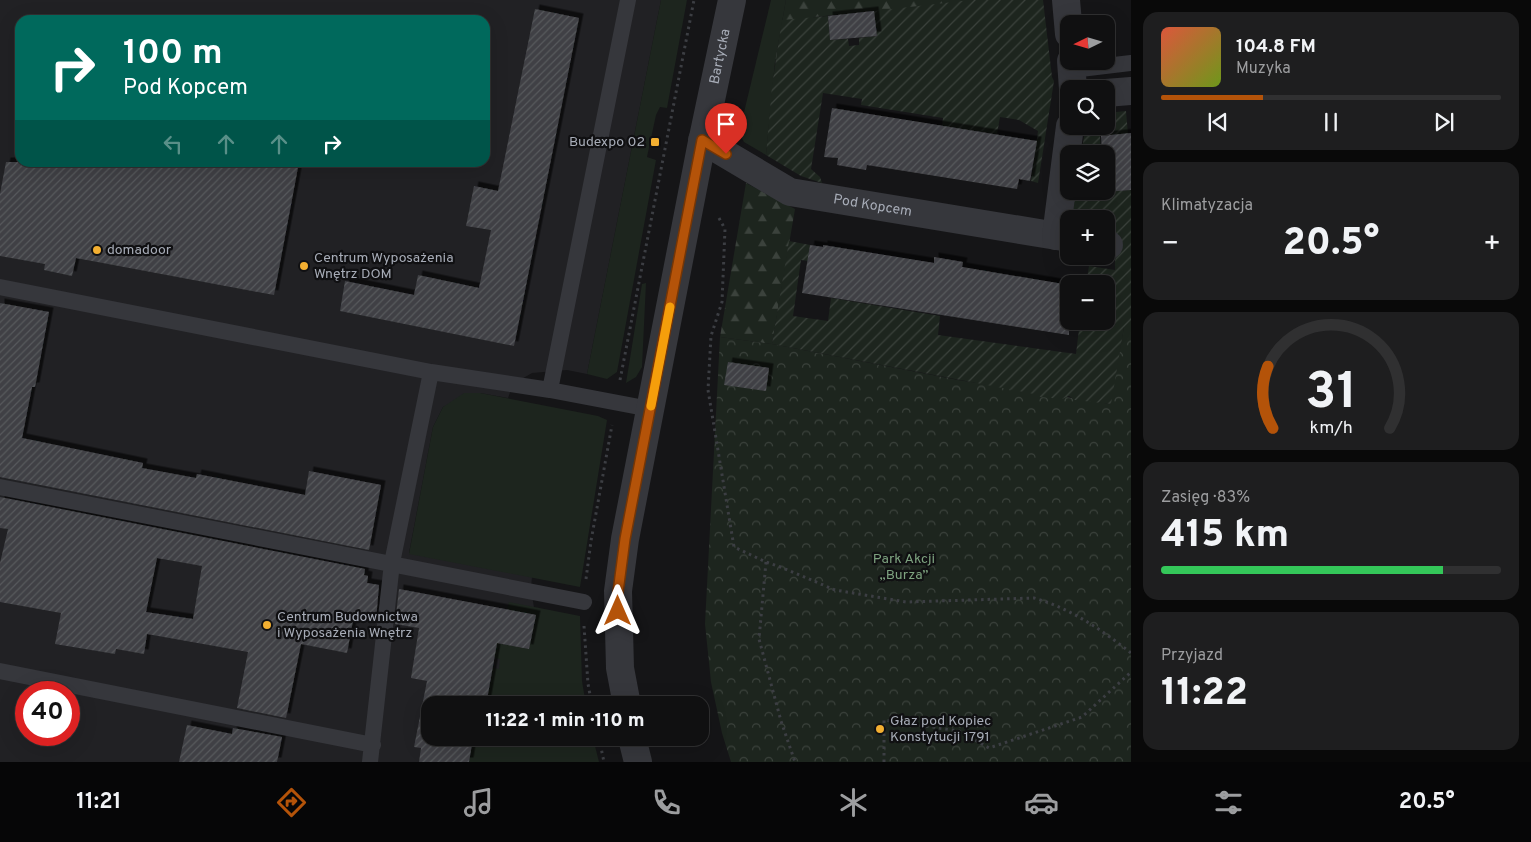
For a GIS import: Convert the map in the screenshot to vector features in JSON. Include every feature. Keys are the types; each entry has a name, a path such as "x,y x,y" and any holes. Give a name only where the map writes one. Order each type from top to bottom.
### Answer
{"street":[{"name":"Bartycka","path":"625,696 620,668 618,592 625,539 702,140 732,0"},
{"path":"1066,0 1067,15"},
{"path":"1115,92 1131,91"},
{"name":"Pod Kopcem","path":"1064,210 1069,135"},
{"name":"Pod Kopcem","path":"702,140 790,192 1060,237"},
{"path":"634,746 638,762"}],"lane":[{"path":"550,390 628,0"},
{"path":"1072,73 1131,63"},
{"path":"0,286 431,372 550,390 650,409"},
{"path":"370,762 392,563 431,372"},
{"path":"0,487 584,602"},
{"path":"0,671 373,745"}],"path":[{"path":"718,215 725,228 722,302 711,336 708,390 734,547 835,590 906,602 1034,598 1054,604 1094,626 1131,653"},
{"path":"766,562 760,639 781,721 795,762"},
{"path":"884,762 884,720 958,731 989,748 1082,717 1131,672"},
{"path":"601,746 604,762"}],"shaded area":[{"name":"Centrum Wyposażenia Wnętrz DOM","path":"0,0 661,0 587,374 567,370 532,373 513,384 508,398 480,393 443,407 433,427 409,553 532,577 531,588 548,696 421,696 421,746 555,746 558,762 0,762"}],"green space":[{"path":"661,0 687,0 667,108 660,107 656,115 647,157 656,160 617,372 607,379 587,374"},
{"path":"771,0 786,0 775,62 766,155 744,142 739,133"},
{"path":"786,0 981,0 897,26 874,11 814,17 775,62"},
{"path":"971,0 1043,0 1054,81 1038,183 1031,181 1038,131 1019,120 1000,117 997,134 942,126 943,118 861,105 862,99 823,93 811,169 820,177 822,183 801,176 766,155 772,86 782,20 828,16 830,40 848,39 849,46 859,45 859,38 877,36 874,11"},
{"path":"1126,111 1128,134 1115,135 1115,112"},
{"path":"1084,135 1114,135 1100,136 1100,145 1083,145"},
{"path":"746,183 795,209 772,344 720,337"},
{"path":"1131,190 1131,327 1124,327 1111,404 1075,400 1069,396 1062,399 1040,397 1039,395 772,344 789,241 810,245 808,261 801,260 793,316 828,321 831,298 940,316 938,335 1076,354 1079,330 1115,330 1115,275 1088,275 1089,266 1115,270 1119,235 1115,234 1115,210 1073,210 1074,200 1115,200 1115,191"},
{"path":"646,283 642,367 636,377 626,383 642,284"},
{"name":"Park Akcji „Burza”","path":"1124,327 1131,327 1131,762 731,762 722,733 711,682 705,624 720,337 772,344 958,380 1110,404"},
{"path":"464,393 480,393 598,416 607,420 580,587 409,554 433,427 443,407"},
{"path":"509,602 580,616 582,681 584,696 488,696 493,668 499,669 500,659 417,645 421,629 529,649 535,615 507,610"},
{"path":"472,746 595,746 599,762 469,762"}],"building":[{"path":"535,9 579,18 514,346 340,311 345,281 414,295 418,275 479,288 491,230 466,226 474,186 498,191"},
{"path":"874,11 877,36 830,40 828,16"},
{"path":"832,108 1037,141 1030,181 1019,179 1017,189 867,165 866,170 837,165 838,158 824,157"},
{"path":"1131,133 1131,190 1115,191 1115,145 1102,145 1101,136"},
{"path":"6,162 15,162 15,167 298,167 274,295 76,258 72,276 44,270 45,264 0,256 0,194"},
{"path":"810,245 823,247 823,245 934,263 934,257 963,262 962,267 1060,283 1060,330 1069,330 1069,335 802,293"},
{"path":"0,303 49,312 35,387 32,387 22,438 143,463 142,468 196,478 197,474 305,495 309,471 381,485 369,550 0,477"},
{"path":"728,362 769,368 766,391 724,385"},
{"path":"0,497 365,569 364,575 368,576 367,583 379,585 376,620 354,615 347,653 301,644 286,718 237,708 248,652 147,634 144,654 116,649 115,654 55,644 61,613 0,602 0,563 8,529 0,528","holes":["157,558 202,566 193,619 146,612"]},
{"path":"399,589 536,615 529,649 497,643 488,696 424,696 427,681 411,678 419,628 395,624"},
{"path":"421,711 421,746 472,746 469,762 419,762 421,748 414,747"},
{"path":"187,725 232,734 233,728 282,737 277,762 179,762"}],"slow traffic":[{"path":"651,406 670,307"}],"place":[{"name":"Budexpo 02","path":"655,142"},
{"name":"domadoor","path":"97,250"},
{"name":"Centrum Wyposażenia Wnętrz DOM","path":"304,266"},
{"name":"Centrum Budownictwa i Wyposażenia Wnętrz","path":"267,625"},
{"name":"Głaz pod Kopiec Konstytucji 1791","path":"880,729"}],"route":[{"path":"618,611 618,592 625,539 702,140 726,154"}]}
